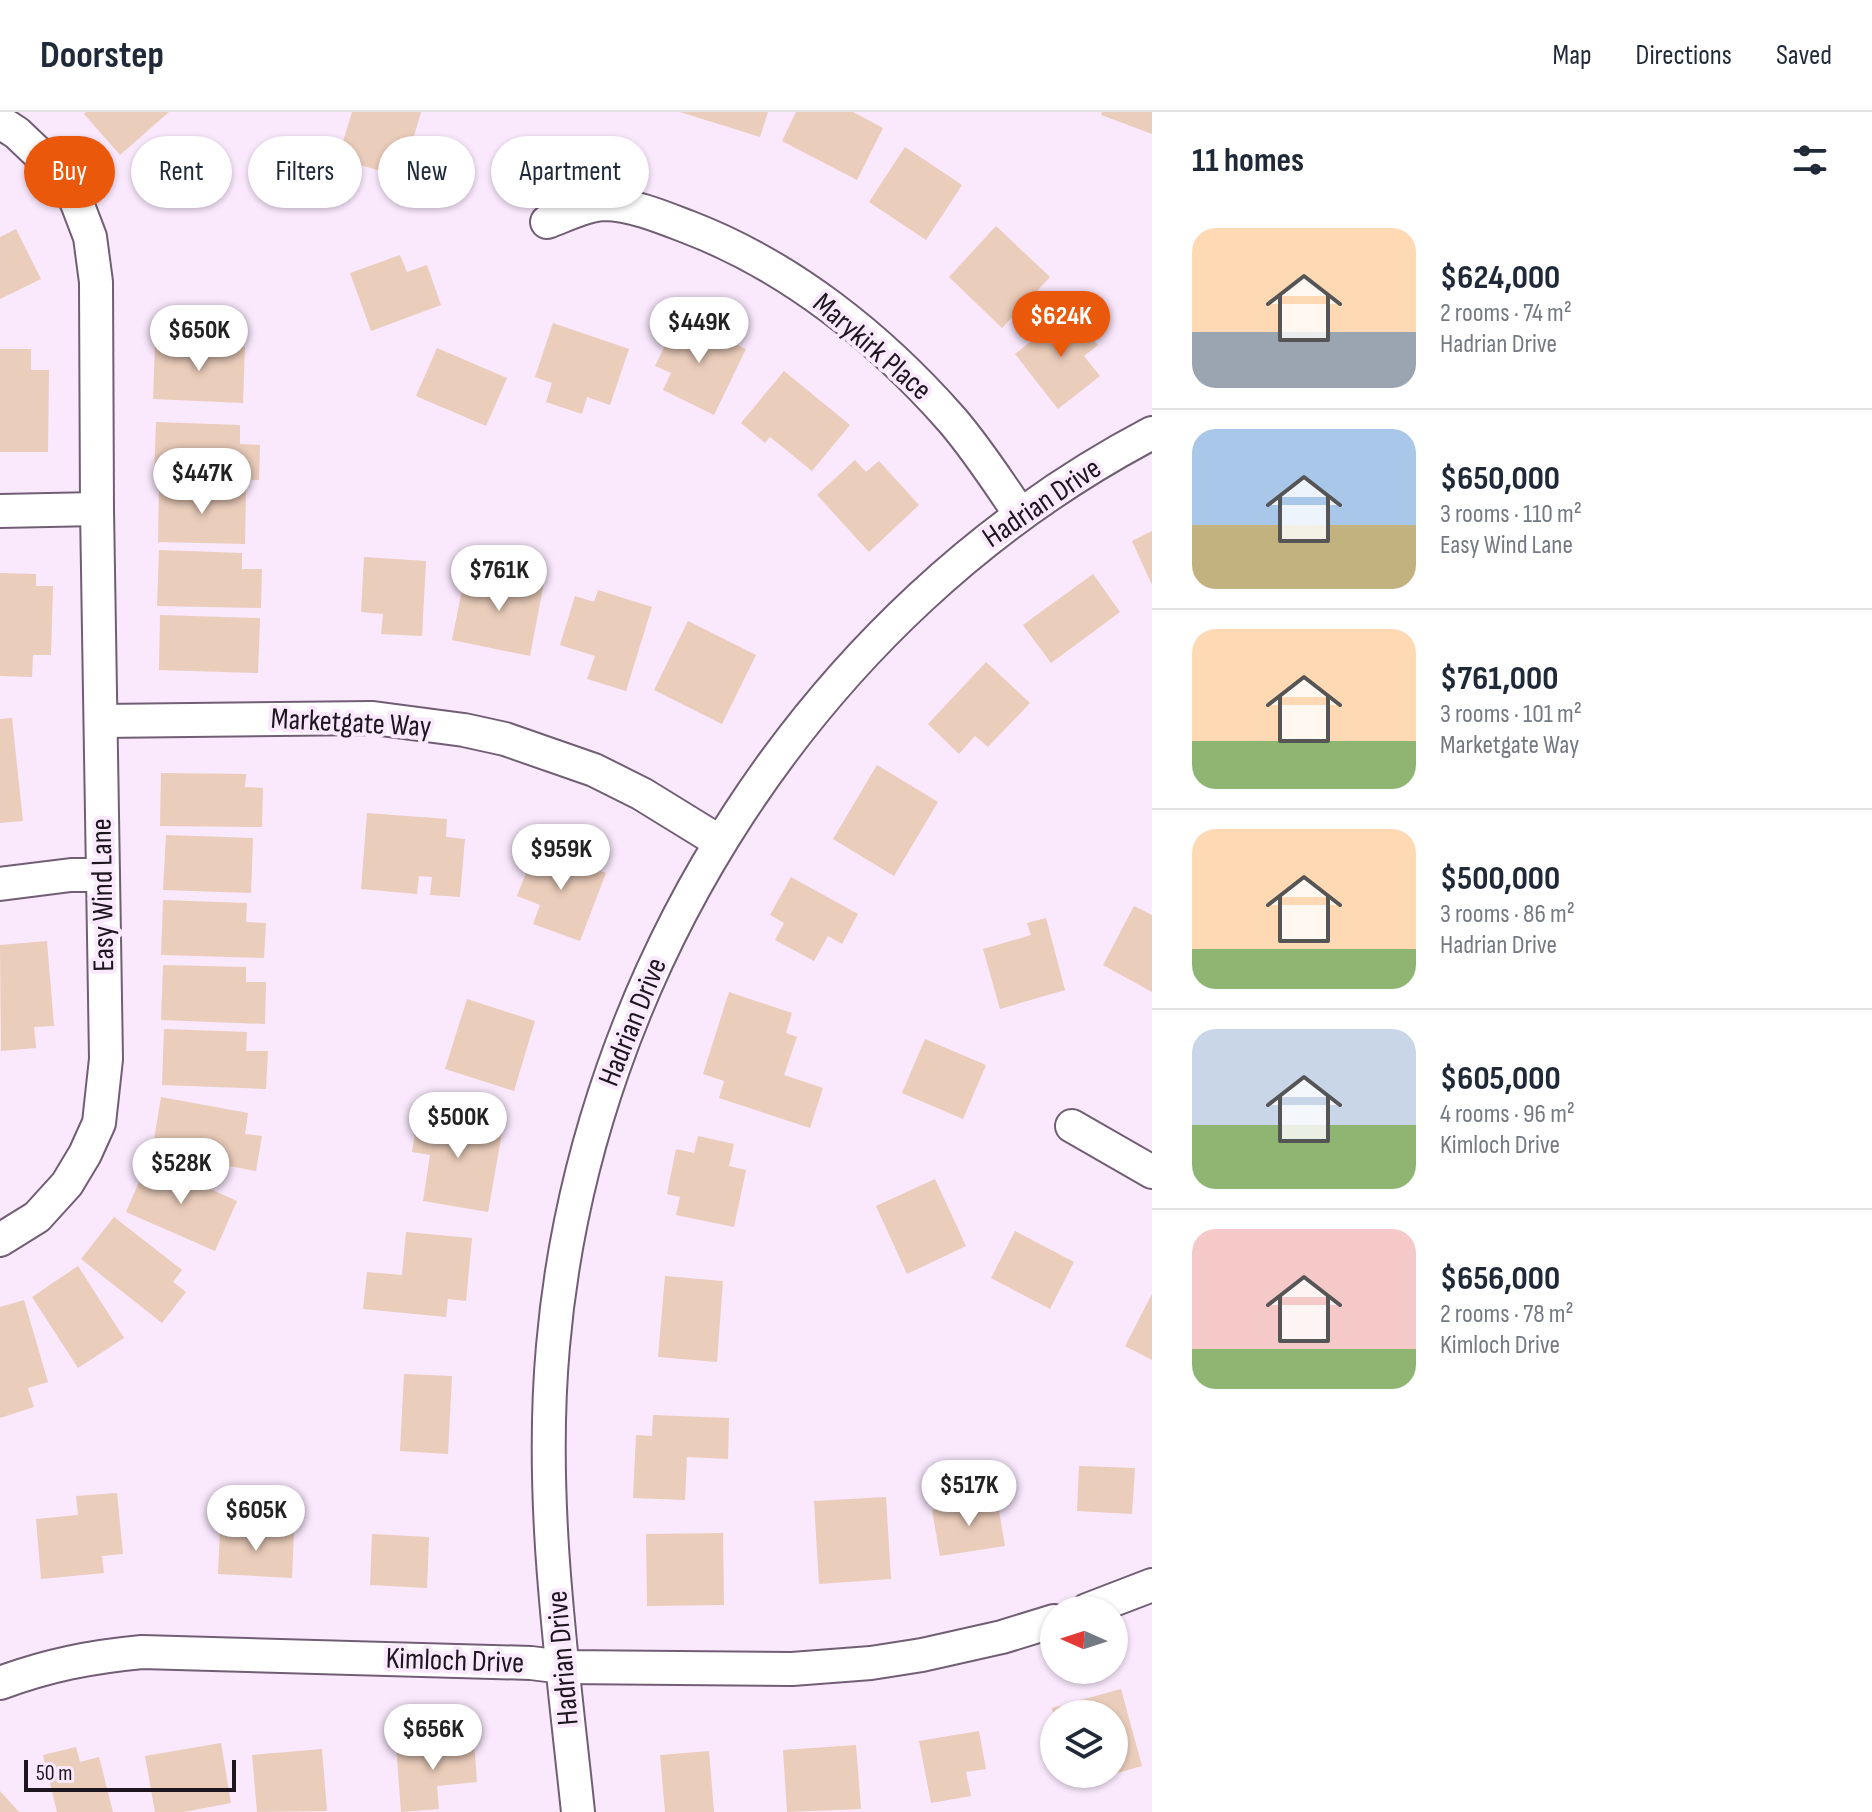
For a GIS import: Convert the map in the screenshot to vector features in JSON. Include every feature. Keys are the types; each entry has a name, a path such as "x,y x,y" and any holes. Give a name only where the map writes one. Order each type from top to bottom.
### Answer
{"street":[{"name":"Easy Wind Lane","path":"0,122 17,133 62,176 90,237 96,282 106,1059 99,1123 67,1184 37,1217 0,1240"},
{"name":"Marykirk Place","path":"547,222 602,204 626,206 708,235 782,274 857,327 892,359 953,421 1020,514"},
{"name":"Hadrian Drive","path":"578,1812 549,1491 552,1350 565,1248 593,1124 619,1053 680,911 720,842 775,761 859,659 973,550 1020,514 1152,433"},
{"path":"0,511 97,509"},
{"name":"Marketgate Way","path":"101,721 373,718 464,730 505,739 594,770 642,794 720,842"},
{"path":"0,884 71,875 103,875"},
{"path":"1072,1126 1152,1172"},
{"path":"1123,1596 1152,1585"},
{"name":"Kimloch Drive","path":"0,1683 40,1668 83,1658 142,1652 515,1662 563,1667 792,1669 871,1663 922,1655 1040,1625"}],"building":[{"path":"169,112 142,136 131,136 131,145 120,155 115,149 115,136 103,136 84,114"},
{"path":"352,112 421,112 414,136 378,136 378,170 362,165 362,136 345,136"},
{"path":"680,112 768,112 760,137"},
{"path":"796,112 853,112 883,128 857,180 782,141"},
{"path":"1102,112 1152,112 1152,134 1101,115"},
{"path":"905,147 962,185 926,240 869,202"},
{"path":"996,226 1050,277 1002,328 949,277"},
{"path":"16,229 41,279 0,299 0,237"},
{"path":"400,255 407,272 427,265 441,305 371,331 350,273"},
{"path":"1070,310 1098,345 1084,356 1100,376 1058,409 1015,354"},
{"path":"679,317 746,349 714,415 663,390 671,373 655,366"},
{"path":"553,323 629,349 610,405 587,397 582,414 546,402 552,383 535,377"},
{"path":"155,344 245,347 243,403 153,399"},
{"path":"437,348 507,378 486,426 416,396"},
{"path":"0,349 31,349 31,370 49,370 48,452 0,452"},
{"path":"784,371 850,425 812,471 770,437 765,443 741,423"},
{"path":"156,422 240,425 240,444 260,445 259,480 154,477"},
{"path":"855,460 866,472 879,461 919,505 869,552 817,495"},
{"path":"159,487 246,489 245,544 158,542"},
{"path":"1152,531 1152,585 1132,541"},
{"path":"159,550 242,553 242,569 262,569 261,608 157,606"},
{"path":"364,557 426,561 422,636 381,634 383,614 361,612"},
{"path":"485,571 544,582 530,656 452,640 464,580 482,583"},
{"path":"0,573 36,574 36,586 53,586 51,655 33,655 32,677 0,676"},
{"path":"1093,574 1120,612 1051,663 1023,625"},
{"path":"598,590 652,607 626,691 587,679 595,656 560,645 575,596 594,602"},
{"path":"160,615 260,618 258,673 159,670"},
{"path":"688,621 756,655 722,724 654,690"},
{"path":"986,662 1030,703 988,747 975,736 959,754 928,724"},
{"path":"12,718 23,821 0,823 0,719"},
{"path":"877,765 938,802 894,876 833,839"},
{"path":"161,773 246,774 245,787 263,788 262,827 160,826"},
{"path":"367,813 447,819 446,837 465,839 460,897 430,895 432,877 419,876 417,894 361,889"},
{"path":"166,835 253,838 251,893 163,890"},
{"path":"536,847 606,873 580,941 533,924 540,905 517,896"},
{"path":"791,877 858,914 842,944 828,936 814,961 775,940 784,923 770,915"},
{"path":"163,900 247,903 246,922 266,923 264,958 161,955"},
{"path":"1134,906 1152,915 1152,992 1103,965"},
{"path":"1046,918 1065,990 1000,1009 983,949 1031,935 1027,923"},
{"path":"47,941 54,1026 34,1027 36,1048 1,1051 0,945"},
{"path":"163,965 246,967 246,982 266,982 265,1024 161,1020"},
{"path":"729,992 792,1013 786,1033 797,1037 784,1075 823,1088 810,1128 719,1098 724,1081 703,1074"},
{"path":"467,999 535,1021 514,1091 445,1069"},
{"path":"164,1029 247,1032 246,1051 268,1051 266,1089 162,1085"},
{"path":"925,1039 986,1065 963,1119 902,1093"},
{"path":"161,1097 248,1113 245,1134 262,1136 256,1171 152,1152"},
{"path":"418,1113 503,1127 488,1212 423,1201 430,1155 412,1152"},
{"path":"698,1136 734,1144 729,1166 746,1170 734,1227 676,1215 680,1197 667,1194 676,1149 694,1153"},
{"path":"148,1161 237,1201 215,1251 126,1212"},
{"path":"935,1179 966,1246 907,1274 876,1206"},
{"path":"114,1217 182,1270 173,1282 186,1292 162,1323 81,1259"},
{"path":"1015,1231 1074,1262 1050,1309 991,1278"},
{"path":"406,1232 472,1238 466,1301 448,1299 446,1317 363,1309 367,1272 402,1275"},
{"path":"78,1266 124,1338 78,1368 32,1297"},
{"path":"665,1276 723,1281 717,1362 658,1357"},
{"path":"1152,1294 1152,1360 1125,1346"},
{"path":"24,1300 48,1382 28,1388 34,1407 0,1418 0,1307"},
{"path":"404,1374 452,1376 448,1454 400,1451"},
{"path":"653,1415 729,1418 728,1459 687,1457 685,1500 633,1498 636,1435 652,1436"},
{"path":"1079,1466 1135,1468 1132,1514 1077,1511"},
{"path":"117,1493 123,1554 102,1556 104,1573 41,1579 36,1519 78,1515 76,1496"},
{"path":"886,1497 891,1579 819,1584 814,1501"},
{"path":"997,1499 1005,1546 940,1556 932,1510"},
{"path":"220,1529 294,1532 292,1578 218,1574"},
{"path":"723,1533 724,1605 647,1606 646,1534"},
{"path":"372,1534 429,1537 427,1588 370,1585"},
{"path":"1121,1689 1124,1700 1081,1700"},
{"path":"1128,1715 1142,1766 1128,1770"},
{"path":"979,1731 986,1769 966,1772 971,1796 931,1803 919,1741"},
{"path":"474,1740 477,1782 437,1786 439,1809 401,1812 396,1746"},
{"path":"221,1743 231,1803 184,1812 155,1812 145,1756"},
{"path":"856,1745 861,1809 787,1812 783,1750"},
{"path":"76,1747 80,1762 99,1757 113,1812 57,1812 43,1755"},
{"path":"322,1749 327,1811 257,1812 252,1755"},
{"path":"709,1751 714,1812 665,1812 660,1755"},
{"path":"0,1791 19,1812 0,1812"}]}
